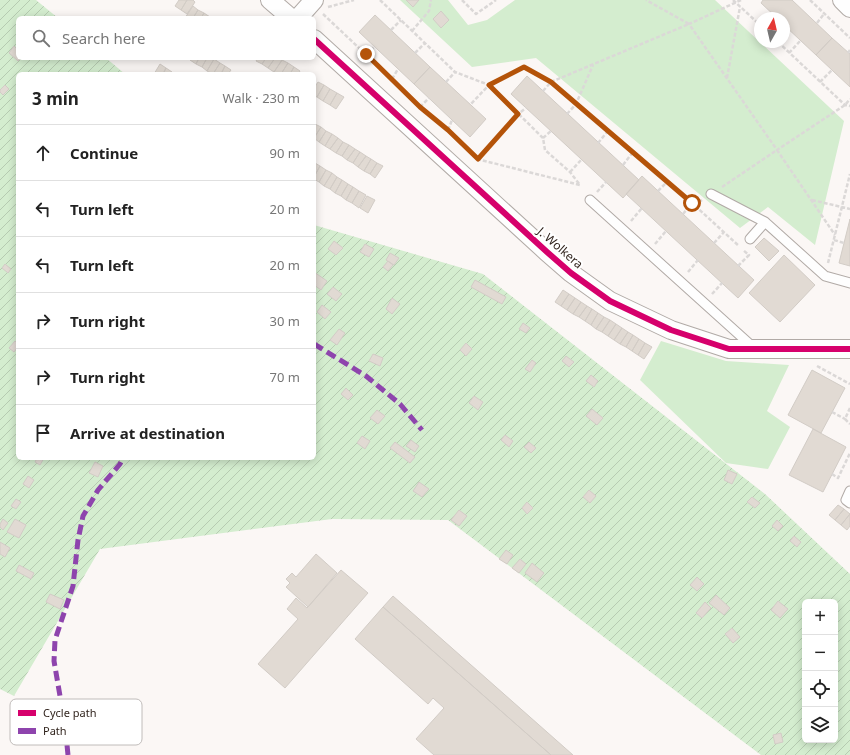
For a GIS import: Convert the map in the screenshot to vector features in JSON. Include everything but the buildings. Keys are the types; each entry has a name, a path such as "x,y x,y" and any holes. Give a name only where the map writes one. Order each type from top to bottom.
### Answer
{"street":[{"path":"270,0 289,16"},
{"path":"842,0 850,8"},
{"path":"302,16 321,7"},
{"name":"J. Wolkera","path":"316,41 547,252 570,272 610,301 671,330 729,349 850,349"}],"lane":[{"path":"711,194 766,222 825,276 850,283"},
{"path":"590,200 754,349"},
{"path":"750,239 766,222"},
{"path":"850,491 846,500 850,503"}],"path":[{"path":"321,7 354,0"},
{"path":"321,7 420,107 448,130 478,159 580,185 570,172 545,150 543,138 489,85 455,72 380,0"},
{"path":"412,31 430,11 431,0"},
{"path":"462,0 476,14 496,0"},
{"path":"646,0 689,24 835,235"},
{"path":"733,0 754,20"},
{"path":"543,91 551,82 689,24 741,0"},
{"path":"810,0 850,38"},
{"path":"727,78 740,7"},
{"path":"816,23 824,14"},
{"path":"391,30 401,20"},
{"path":"789,53 801,40"},
{"path":"415,53 425,43"},
{"path":"366,54 374,47"},
{"path":"784,48 845,105 850,106"},
{"path":"567,114 576,104 594,64"},
{"path":"470,105 489,85 524,67 551,82 668,181 749,255 738,266"},
{"path":"392,78 398,69"},
{"path":"820,82 832,70"},
{"path":"446,82 455,72"},
{"path":"420,107 429,98"},
{"path":"683,214 694,204 845,105 850,100"},
{"path":"478,159 518,114 526,108"},
{"path":"448,130 452,120"},
{"path":"543,138 551,131"},
{"path":"598,143 608,131"},
{"path":"623,166 633,152"},
{"path":"570,172 582,160"},
{"path":"825,276 850,174"},
{"path":"658,191 668,181"},
{"path":"811,200 850,209"},
{"path":"623,230 642,208"},
{"path":"648,253 666,231"},
{"path":"714,243 724,232"},
{"path":"834,240 844,243"},
{"path":"844,419 850,408"},
{"path":"832,412 850,424"},
{"path":"832,474 838,478 850,453"}],"green space":[{"path":"0,0 36,0 56,16 16,16 16,60 108,60 123,72 16,72 16,460 316,460 316,226 483,274 765,494 850,574 850,755 761,755 448,520 332,519 100,549 14,696 0,689"},
{"path":"400,0 448,0 468,25 487,20 515,0 715,0 754,37 754,48 766,48 844,121 815,245 768,207 740,228 536,58 472,67"},
{"path":"661,341 726,361 789,365 767,411 790,427 768,469 726,463 640,380"}],"marked path":[{"path":"316,345 366,376 400,404 422,430"},
{"path":"61,699 54,661 55,640 73,586 78,540 83,516 98,490 122,460"},
{"path":"67,745 68,755"}],"cycle path":[{"path":"316,41 547,252 571,273 610,301 671,330 729,349 850,349"}],"route":[{"path":"366,54 420,107 448,130 478,159 518,114 489,85 524,67 551,82 692,203"}]}
